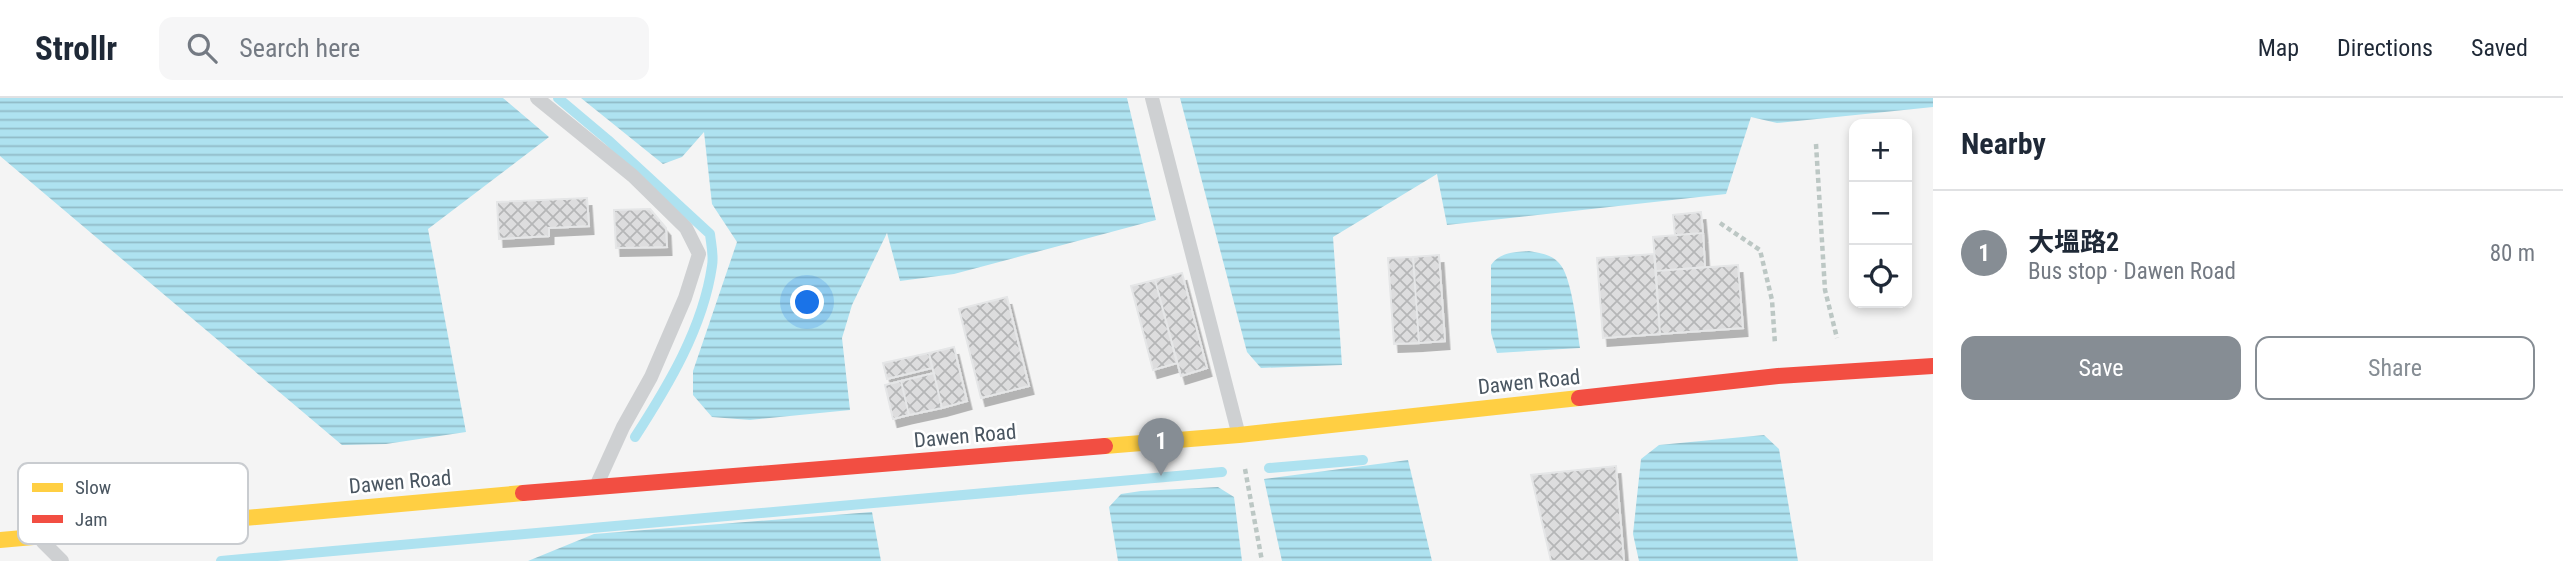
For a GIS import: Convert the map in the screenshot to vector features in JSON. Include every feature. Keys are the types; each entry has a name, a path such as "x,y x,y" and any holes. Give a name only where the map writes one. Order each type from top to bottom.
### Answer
{"street":[{"name":"Dawen Road","path":"248,518 596,486 1238,435 1778,376 1933,366"},
{"name":"Dawen Road","path":"0,540 18,539"}],"lane":[{"path":"537,98 633,176 686,228 699,254 685,299 652,377 622,427 596,486"},
{"path":"1152,98 1238,435"},
{"path":"45,544 62,561"}],"path":[{"path":"1816,144 1825,290 1846,372"},
{"path":"1720,223 1760,250 1772,300 1778,376"},
{"path":"1238,435 1262,561"}],"water":[{"path":"0,98 503,98 549,137 428,229 466,432 386,444 342,445 0,156"},
{"path":"581,98 1127,98 1156,220 954,274 900,281 887,233 852,305 842,338 850,410 750,420 712,417 693,395 693,371 737,242 712,204 704,132 682,157 663,164"},
{"path":"1180,98 1933,98 1933,107 1777,123 1751,117 1726,194 1447,225 1437,174 1333,237 1342,365 1261,368 1247,352"},
{"path":"1529,251 1545,254 1559,263 1564,270 1573,303 1580,348 1497,353 1491,333 1491,265 1503,255"},
{"path":"1764,435 1779,449 1798,561 1639,561 1633,534 1641,459 1659,445"},
{"path":"1408,460 1432,561 1282,561 1264,479"},
{"path":"1218,487 1234,497 1242,561 1118,561 1109,507 1121,494"},
{"path":"872,512 881,561 528,561 594,534"}],"building":[{"path":"587,198 589,226 549,228 549,236 499,239 497,202"},
{"path":"650,209 666,228 667,247 616,248 614,210"},
{"path":"1701,212 1703,233 1675,235 1673,215"},
{"path":"1703,233 1705,267 1656,271 1653,237"},
{"path":"1654,254 1660,334 1603,338 1597,258"},
{"path":"1439,255 1445,341 1419,343 1413,257"},
{"path":"1413,257 1419,343 1394,344 1388,258"},
{"path":"1738,265 1743,328 1660,334 1656,271"},
{"path":"1182,273 1207,368 1181,376 1155,280"},
{"path":"1155,280 1177,363 1153,370 1131,286"},
{"path":"1007,297 1029,386 981,398 959,309"},
{"path":"954,347 967,401 942,408 929,353"},
{"path":"929,353 932,368 887,379 883,363"},
{"path":"934,373 942,408 909,415 901,381"},
{"path":"901,381 909,415 893,419 885,385"},
{"path":"1616,466 1624,561 1551,561 1531,475"}],"waterway":[{"path":"558,98 710,234 713,262 701,312 671,377 635,437"},
{"path":"1269,468 1363,460"},
{"path":"221,561 1222,472"}],"traffic: slow":[{"path":"1105,446 1239,435 1579,398"},
{"path":"248,518 523,493"},
{"path":"0,540 18,538"}],"traffic: jam":[{"path":"1579,398 1778,376 1933,366"},
{"path":"523,493 1105,446"}],"place":[{"name":"大塭路2","path":"1161,476"}]}
